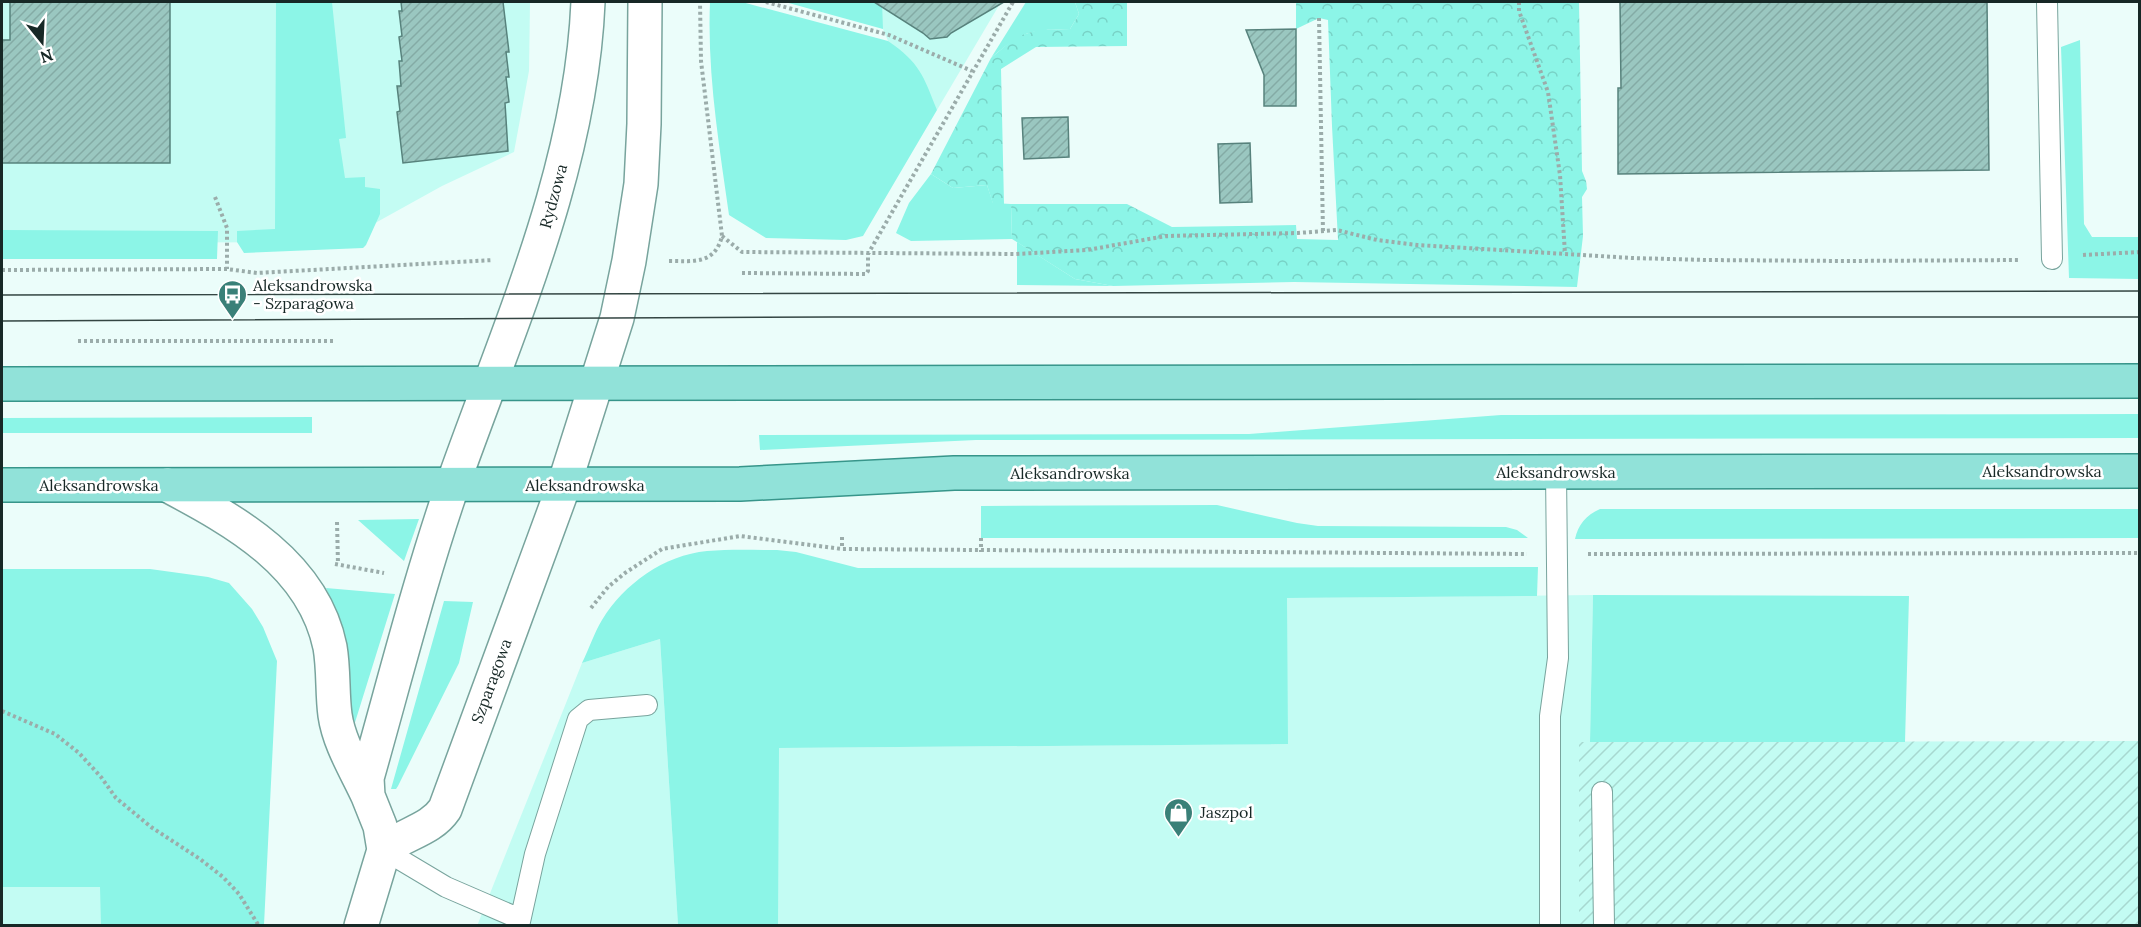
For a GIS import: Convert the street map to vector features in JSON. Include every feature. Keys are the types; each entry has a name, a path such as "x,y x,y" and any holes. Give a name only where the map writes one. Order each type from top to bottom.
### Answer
{"main road":[{"path":"2,384 2139,381"},
{"name":"Aleksandrowska","path":"2,485 740,484 954,473 2139,471"}],"street":[{"name":"Rydzowa","path":"453,485 534,260 555,194 573,119 582,64 588,2"},
{"path":"597,384 622,294 641,184 645,2"},
{"name":"Szparagowa","path":"384,850 391,844 430,825 445,809 508,632 564,485 597,384"},
{"path":"167,485 241,527 269,548 298,581 311,601 326,635 332,669 335,717 340,737 380,826 384,850 361,926"},
{"path":"368,796 367,778 420,590 453,485"}],"lane":[{"path":"2047,2 2052,259"},
{"path":"1550,926 1550,716 1558,658 1556,472"},
{"path":"384,850 446,887 520,922 535,854 579,719 589,710 647,705"},
{"path":"1602,792 1604,926"}],"path":[{"path":"665,261 703,260 715,251 722,236 701,61 700,2"},
{"path":"766,2 889,35 972,71"},
{"path":"742,273 866,274 868,254 1013,2"},
{"path":"1519,2 1519,11 1548,92 1560,175 1565,254"},
{"path":"1319,18 1323,232"},
{"path":"215,197 227,228 227,269"},
{"path":"722,236 742,252 868,254 1016,254 1087,250 1166,236 1336,230 1377,240 1417,245 1706,260 1994,261 2139,252"},
{"path":"2,270 227,269 257,273 501,260"},
{"path":"78,341 333,340"},
{"path":"337,520 338,564"},
{"path":"591,608 608,588 626,573 662,549 740,536 842,549 981,552 2139,553"},
{"path":"842,537 842,549"},
{"path":"981,538 981,552"},
{"path":"330,566 338,564 390,575"},
{"path":"2,711 55,734 78,753 101,777 116,798 151,827 223,877 238,894 259,926"}],"shaded area":[{"path":"2,2 530,2 529,71 514,152 442,186 377,222 352,242 2,243"},
{"path":"824,2 1001,2 937,110 888,41 883,29"},
{"name":"Jaszpol","path":"1593,595 1590,742 1579,742 1579,925 778,925 778,748 1287,744 1287,598"},
{"path":"660,639 678,925 477,926 582,663"},
{"path":"2139,741 2139,925 1579,926 1579,742"},
{"path":"2,887 101,887 101,925 2,925"}],"green space":[{"path":"276,2 332,2 346,138 339,139 345,178 365,177 365,187 380,189 380,214 363,248 244,253 237,242 237,231 275,229"},
{"path":"710,2 742,2 888,41 914,63 937,110 863,236 846,240 766,238 729,215 712,82"},
{"path":"785,2 882,2 883,29"},
{"path":"1026,2 1075,2 1079,14 1070,29 1035,31 1019,37 991,58"},
{"path":"1075,2 1234,2 1127,3 1127,46 1036,47 1001,69 1004,204 993,204 987,185 953,188 931,174 991,58 1016,37 1038,30 1070,29 1079,14"},
{"path":"1296,2 1579,2 1582,171 1587,189 1582,197 1583,236 1577,287 1294,282 1113,286 1075,279 1012,239 1011,204 1127,204 1172,227 1296,225 1297,239 1338,240 1328,20 1319,18 1296,29"},
{"path":"2080,40 2084,224 2092,237 2139,237 2139,279 2069,278 2061,47"},
{"path":"931,174 953,188 987,185 993,203 1011,204 1012,239 911,241 896,233 909,203"},
{"path":"2,230 218,231 217,259 2,259"},
{"path":"1017,242 1075,279 1113,286 1017,285"},
{"path":"2140,414 2139,438 976,440 760,450 759,435 1249,434 1501,415"},
{"path":"312,417 312,433 2,433 2,418"},
{"path":"1217,505 1318,526 1506,527 1517,530 1528,538 981,538 981,506"},
{"path":"1600,509 2139,509 2139,538 1575,539 1583,521"},
{"path":"419,519 404,561 358,520"},
{"path":"707,551 796,552 858,568 1538,567 1537,596 1287,598 1288,744 779,748 778,925 678,925 660,639 582,663 599,625 611,607 634,583 661,565 676,558"},
{"path":"2,569 150,569 208,577 229,583 252,609 263,627 277,661 264,925 101,925 100,887 2,887"},
{"path":"326,588 395,594 352,732 347,650 341,624"},
{"path":"1593,595 1909,596 1905,742 1590,742"},
{"path":"444,601 473,602 459,663 398,786 396,789 391,789"}],"building":[{"path":"10,2 170,2 170,163 2,163 2,40 10,40"},
{"path":"401,2 503,2 509,52 506,52 509,77 506,77 509,102 505,103 508,151 403,163 397,112 400,111 397,86 401,86 399,61 402,61 399,37 402,36 399,11 402,11"},
{"path":"874,2 1004,2 947,37 930,39"},
{"path":"1620,2 1987,2 1989,170 1618,174 1618,88 1621,88"},
{"path":"1296,29 1296,106 1264,106 1264,75 1246,30"},
{"path":"1068,117 1069,157 1024,159 1022,118"},
{"path":"1250,143 1252,202 1220,203 1218,144"}],"tram line":[{"path":"2,295 2140,291"},
{"path":"2,321 833,317 2140,317"}],"place":[{"name":"Aleksandrowska - Szparagowa","path":"232,320"},
{"name":"Jaszpol","path":"1179,838"}]}
